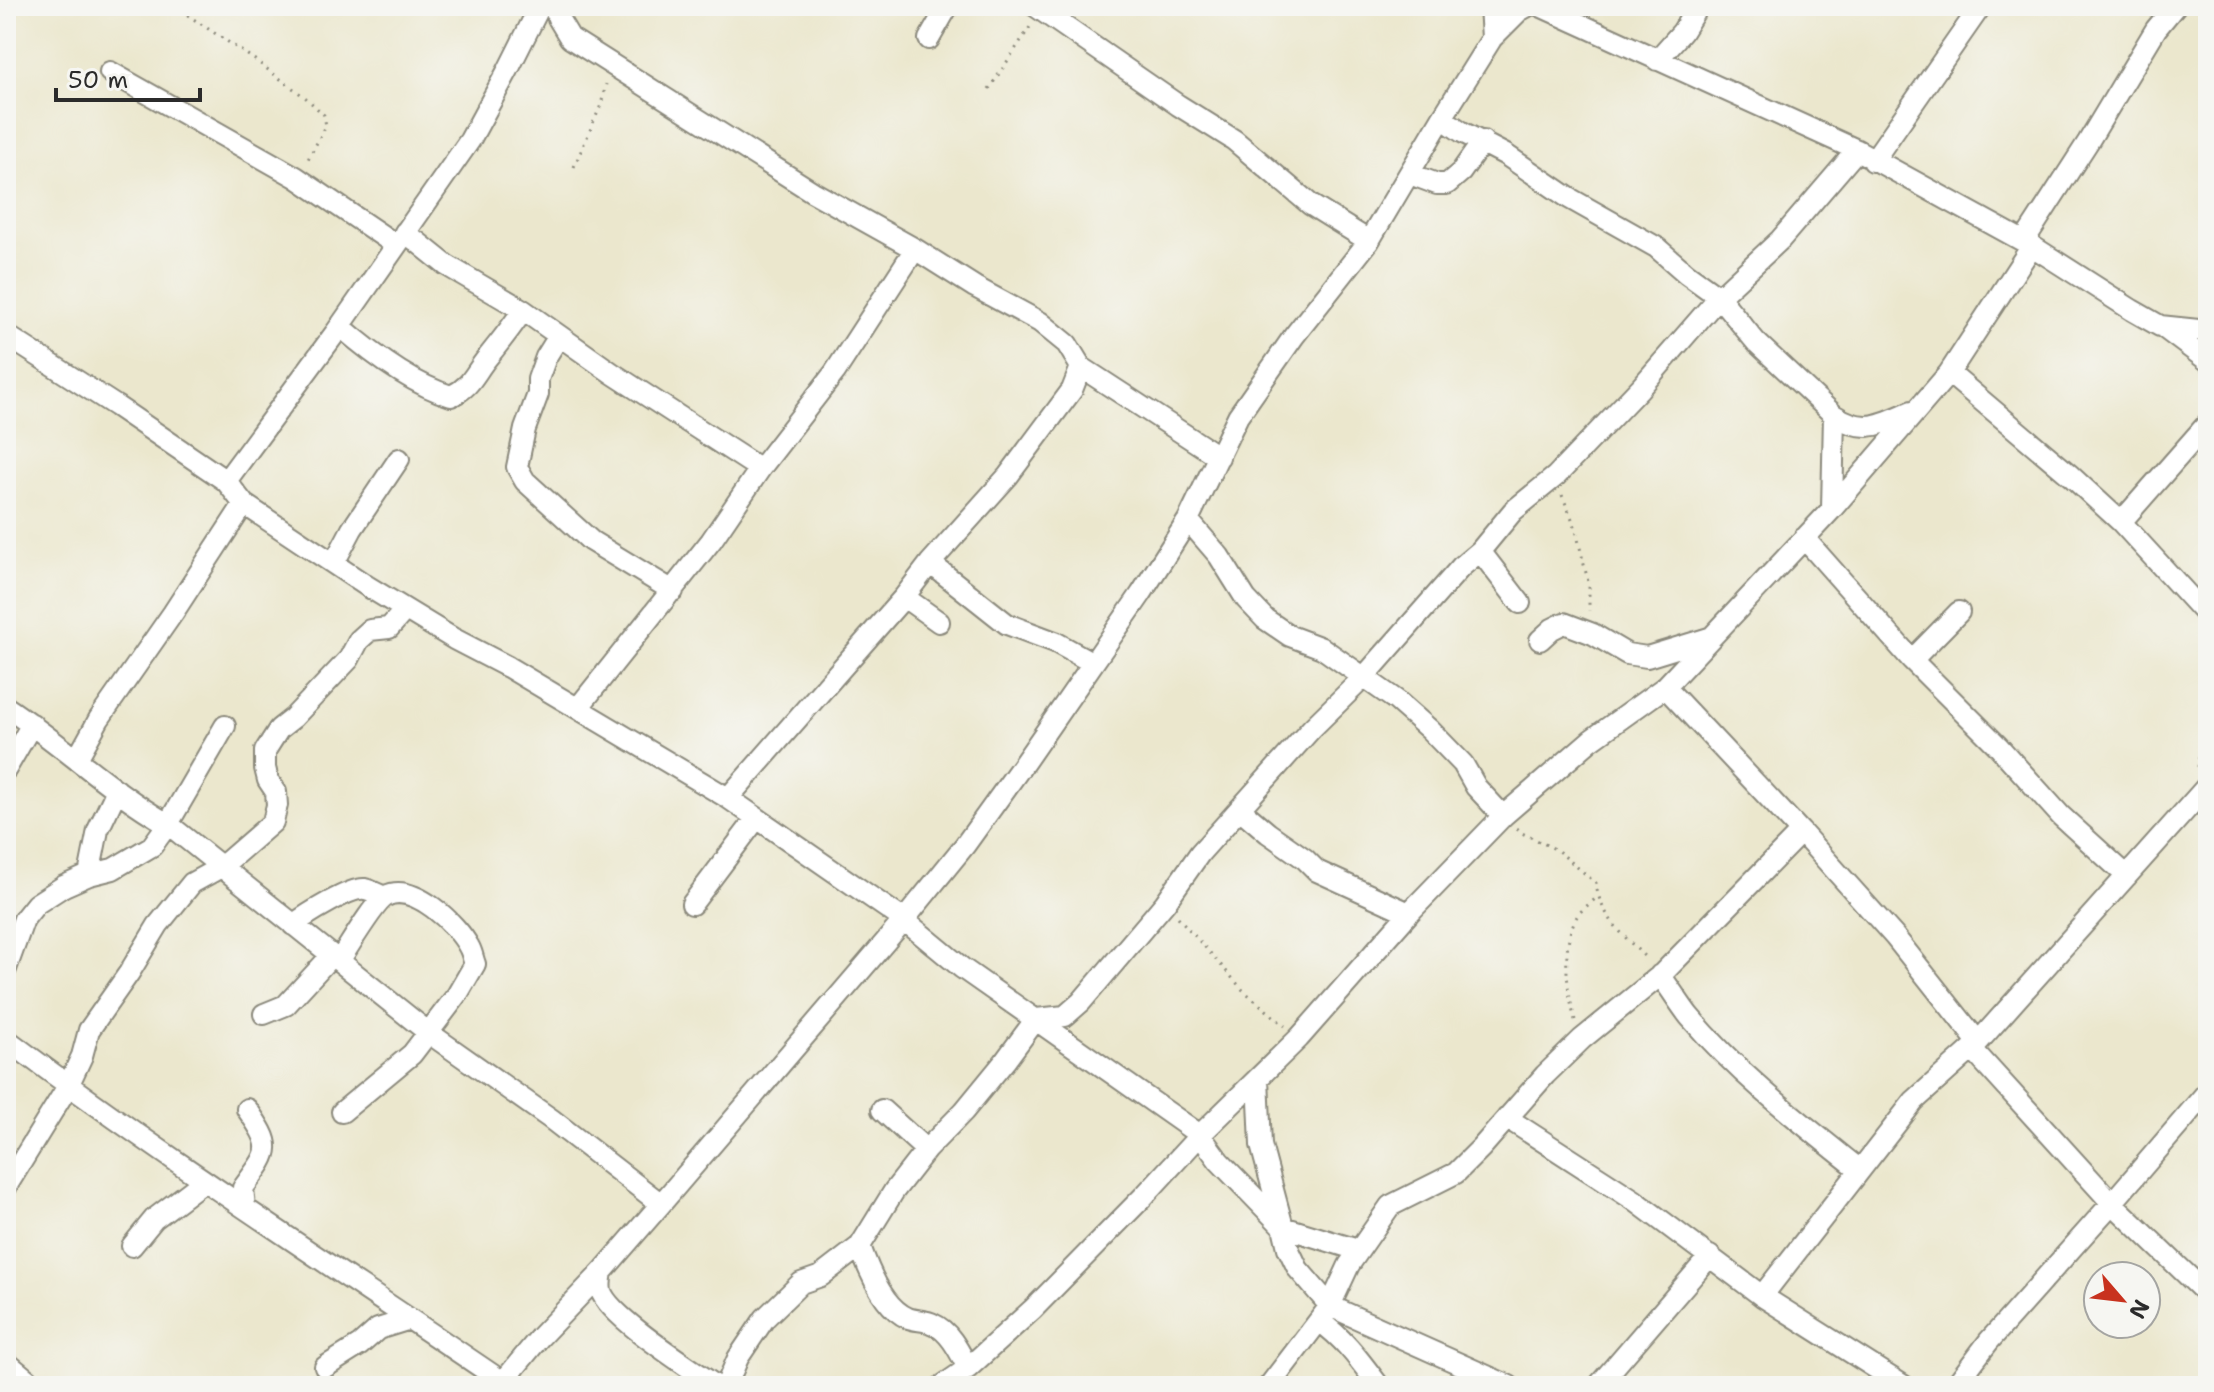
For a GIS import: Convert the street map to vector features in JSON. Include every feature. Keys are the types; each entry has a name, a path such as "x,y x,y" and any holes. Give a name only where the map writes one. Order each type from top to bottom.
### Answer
{"street":[{"path":"226,481 340,326 470,140 540,6"},
{"path":"554,6 570,38 813,192 1040,322 1067,344 1081,367 1219,457"},
{"path":"929,39 948,6"},
{"path":"1490,6 1492,38"},
{"path":"6,1039 204,1181 410,1319 495,1384 602,1272 965,845 1093,663 1188,520 1246,404 1294,336 1369,241 1492,38 1528,6"},
{"path":"1540,6 1865,156 2028,243 2160,326 2208,361"},
{"path":"1657,60 1682,32 1698,6"},
{"path":"726,1386 738,1358 765,1318 801,1283 821,1276 860,1246 894,1191 926,1150 973,1101 1036,1019 1065,1016 1081,1002 1165,903 1200,853 1312,728 1365,676 1461,567 1480,551 1513,511 1556,476 1640,388 1719,297 1865,156 1981,6"},
{"path":"942,1386 968,1368 1033,1309 1200,1135 1299,1038 1409,913 1503,816 1591,740 1665,687 1832,509 1949,373 2156,29 2175,6"},
{"path":"1039,8 1178,105 1234,140 1311,205 1369,241"},
{"path":"1682,32 1691,71 1696,77"},
{"path":"110,72 523,310 612,373 760,469"},
{"path":"1442,118 1569,198 1656,247 1719,297 1756,342 1834,415 1848,424 1860,427 1875,425 1915,410"},
{"path":"1410,174 1437,184 1447,184 1461,172 1483,141"},
{"path":"578,708 711,541 760,469 835,372 915,249"},
{"path":"340,326 399,370 451,396 463,391 523,310"},
{"path":"2160,326 2208,331"},
{"path":"6,335 226,481 244,504 405,610 728,798 904,920 962,968 1200,1135 1219,1161 1283,1227 1358,1250"},
{"path":"559,336 546,357 538,379 538,394 525,429 517,467 525,481 591,541 673,591"},
{"path":"728,798 1008,476 1072,390 1081,367"},
{"path":"1949,373 2121,522 2208,617"},
{"path":"1832,509 1834,415"},
{"path":"2121,522 2208,423"},
{"path":"334,563 352,529 399,459"},
{"path":"77,759 99,719 244,504"},
{"path":"1188,520 1219,556 1246,599 1265,619 1290,636 1322,648 1396,700 1463,764 1476,787 1503,816"},
{"path":"1804,538 1912,660 1998,746 2061,816 2127,876"},
{"path":"1480,551 1520,603"},
{"path":"930,563 1007,624 1055,642 1093,663"},
{"path":"904,597 939,622"},
{"path":"6,1187 68,1086 82,1056 89,1030 158,925 192,883 221,867 273,822 276,792 268,780 265,751 279,729 349,659 359,640 370,630 389,628 405,610"},
{"path":"1912,660 1959,612"},
{"path":"1540,640 1564,623 1584,630 1627,654 1647,657 1709,638"},
{"path":"1665,687 1895,937 1975,1046 2112,1203 2208,1295"},
{"path":"6,707 146,812 168,824 429,1033 551,1119 661,1204"},
{"path":"6,769 32,724"},
{"path":"6,969 24,919 36,904 64,886 127,863 152,846 225,726"},
{"path":"1762,1296 1914,1101 1975,1046 2204,789"},
{"path":"89,875 98,830 117,790"},
{"path":"1241,810 1317,871 1409,913"},
{"path":"692,904 756,819"},
{"path":"1269,1386 1324,1314 1358,1250 1390,1206 1456,1173 1582,1039 1661,974 1801,832"},
{"path":"293,925 312,911 356,891 365,889 384,897"},
{"path":"264,1014 286,1005 336,958 384,897 398,893 414,895 452,925 469,946 475,964 429,1033 412,1054 342,1112"},
{"path":"1661,974 1688,1014 1738,1067 1774,1101 1860,1170"},
{"path":"1258,1078 1261,1145 1288,1248 1332,1329 1379,1386"},
{"path":"1955,1386 1989,1341 2208,1091"},
{"path":"245,1208 243,1188 259,1167 267,1147 264,1134 247,1109"},
{"path":"882,1110 926,1150"},
{"path":"1507,1118 1634,1200 1762,1296 1904,1386"},
{"path":"132,1246 154,1219 204,1181"},
{"path":"860,1246 876,1285 892,1306 908,1318 931,1322 942,1329 968,1368"},
{"path":"1598,1386 1710,1256"},
{"path":"602,1272 601,1291 612,1308 640,1332 716,1386"},
{"path":"1324,1314 1509,1386"},
{"path":"325,1367 360,1345 378,1329 410,1319"},
{"path":"695,1371 738,1358"},
{"path":"6,1362 35,1386"}],"path":[{"path":"174,6 255,60 324,115 326,126 296,177"},
{"path":"989,89 1039,8"},
{"path":"574,167 601,105 609,64"},
{"path":"1556,476 1575,526 1589,586 1589,612 1584,630"},
{"path":"2204,789 2198,763 2208,704"},
{"path":"1503,816 1522,833 1557,850 1596,883 1598,897 1626,939 1661,974"},
{"path":"1582,1039 1569,993 1568,949 1578,915 1598,897"},
{"path":"1165,903 1243,990 1299,1038"},
{"path":"1719,1386 1722,1372"}]}
